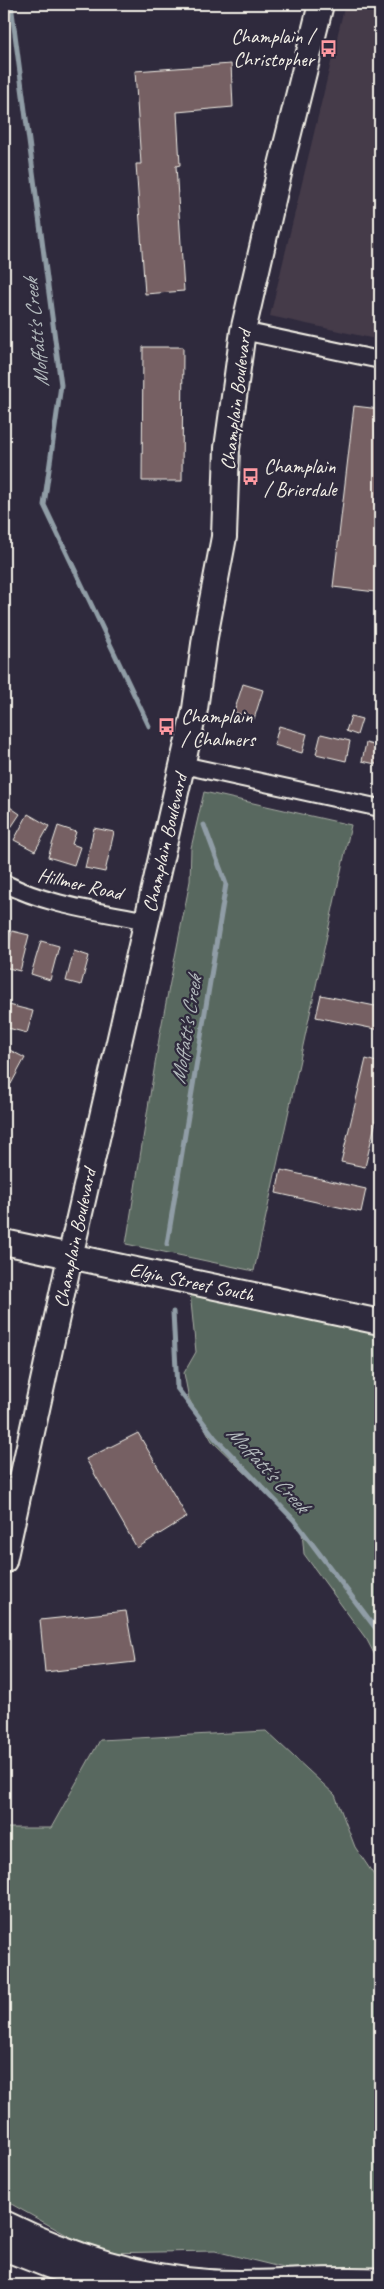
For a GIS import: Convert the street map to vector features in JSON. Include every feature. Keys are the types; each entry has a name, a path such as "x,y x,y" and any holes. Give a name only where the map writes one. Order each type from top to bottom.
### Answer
{"street":[{"name":"Champlain Boulevard","path":"4,1561 70,1256 148,921 196,703 205,637 221,557 226,515 227,448 243,331 321,4"},
{"path":"243,331 380,360"},
{"path":"183,765 380,808"},
{"name":"Hillmer Road","path":"4,883 56,904 148,921"},
{"name":"Elgin Street South","path":"4,1242 380,1322"},
{"path":"4,2223 76,2254 153,2274 181,2279 249,2282 380,2280"},
{"path":"4,2248 53,2267 116,2285"}],"shaded area":[{"path":"345,4 380,4 380,340 270,316"}],"green space":[{"path":"204,792 351,825 254,1271 126,1244 160,1033 190,881 191,848"},
{"path":"189,1282 380,1323 380,1665 367,1640 304,1554 302,1532 287,1513 212,1441 189,1399 184,1373 196,1352"},
{"path":"266,1731 335,1795 355,1847 380,1884 380,2269 288,2269 215,2251 99,2253 4,2200 4,1828 51,1828 100,1740"}],"building":[{"path":"231,64 233,107 177,112 180,165 176,166 184,291 145,294 136,164 141,164 135,71"},
{"path":"143,347 183,347 182,481 142,481"},
{"path":"354,406 380,409 380,552 376,592 333,587"},
{"path":"243,684 263,690 254,719 234,712"},
{"path":"351,716 362,719 357,735 346,731"},
{"path":"279,726 307,734 302,753 274,745"},
{"path":"321,734 350,741 346,761 316,754"},
{"path":"366,743 380,747 380,765 362,761"},
{"path":"4,803 20,814 4,838"},
{"path":"28,814 49,826 35,851 14,840"},
{"path":"58,826 76,832 72,844 80,847 74,865 48,857"},
{"path":"94,828 114,832 105,872 85,868"},
{"path":"12,931 29,935 20,971 4,967"},
{"path":"41,941 59,946 50,980 31,974"},
{"path":"74,951 89,956 81,985 66,981"},
{"path":"321,995 380,1007 380,1030 316,1017"},
{"path":"9,1005 33,1011 27,1033 4,1027"},
{"path":"6,1048 25,1058 11,1084 4,1080 4,1053"},
{"path":"366,1059 380,1063 380,1103 365,1167 341,1162"},
{"path":"281,1170 366,1189 361,1212 276,1193"},
{"path":"138,1433 187,1517 137,1548 86,1459"},
{"path":"126,1611 135,1662 45,1672 40,1620"}],"waterway":[{"name":"Moffatt's Creek","path":"11,4 61,385 44,505 149,726"},
{"name":"Moffatt's Creek","path":"167,1244 226,884 204,825"},
{"name":"Moffatt's Creek","path":"173,1312 177,1388 215,1438 294,1520 380,1634"}],"place":[{"name":"Champlain / Christopher","path":"328,48"},
{"name":"Champlain / Brierdale","path":"250,477"},
{"name":"Champlain / Chalmers","path":"167,727"}]}
